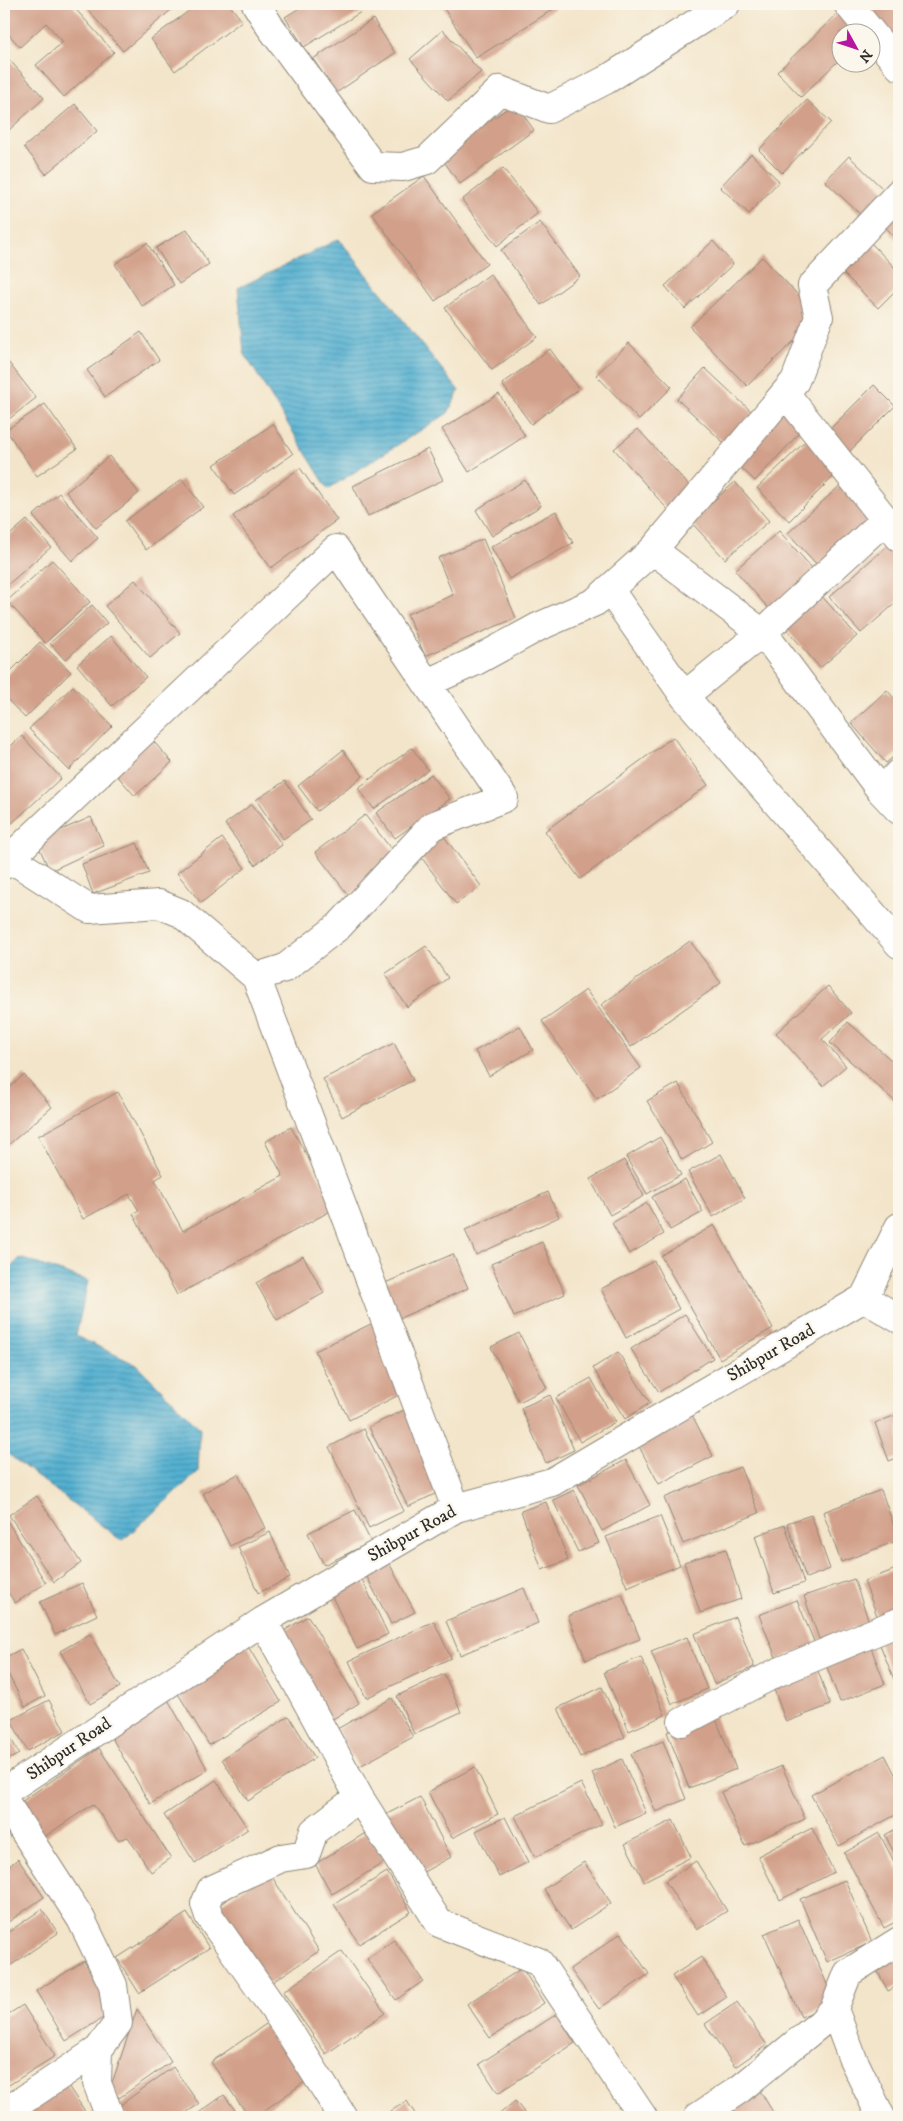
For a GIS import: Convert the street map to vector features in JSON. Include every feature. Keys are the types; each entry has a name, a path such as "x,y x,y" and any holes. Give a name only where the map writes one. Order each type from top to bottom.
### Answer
{"street":[{"path":"256,4 269,26 373,166 403,167 427,160 500,90 549,109 606,80 726,4"},
{"path":"848,4 899,66"},
{"path":"427,683 474,662 538,627 595,602 653,550 795,381 819,317 812,286 899,193"},
{"path":"684,696 892,528 785,393"},
{"path":"256,977 285,968 339,926 432,826 504,798 336,549 6,859 90,908 159,904 181,913 256,977 456,1508"},
{"path":"653,550 762,633 890,782 899,810"},
{"path":"609,589 684,696 899,944"},
{"path":"887,1308 899,1227"},
{"name":"Shibpur Road","path":"4,1792 262,1621 456,1508 552,1482 887,1308"},
{"path":"262,1621 359,1797 439,1923 538,1962 643,2117"},
{"path":"682,1722 776,1673 899,1622"},
{"path":"343,2117 283,2022 209,1916 205,1904 211,1890 282,1858 306,1854 314,1831 359,1797"},
{"path":"4,1800 81,1919 113,1985 118,2023 98,2050 4,2112"},
{"path":"698,2117 740,2088 834,2009 848,1973 899,1941"},
{"path":"834,2009 852,2057 881,2117"},
{"path":"98,2050 97,2083 110,2117"}],"water":[{"path":"339,239 459,391 448,413 328,489 244,353 238,288"},
{"path":"20,1258 88,1281 76,1336 137,1365 200,1428 198,1472 122,1541 4,1451 4,1274"}],"building":[{"path":"15,4 71,4 114,52 64,97 36,65 63,42 46,23 20,47 4,29 4,13"},
{"path":"83,4 178,4 123,51"},
{"path":"198,4 229,4 242,21 175,71 151,39"},
{"path":"306,4 356,4 361,12 304,47 285,17"},
{"path":"441,4 559,4 560,5 476,58"},
{"path":"863,4 899,4 899,33 891,39 880,25 880,22 877,22"},
{"path":"840,11 850,22 830,22 830,69 801,97 777,72"},
{"path":"373,19 395,53 336,93 313,59"},
{"path":"443,30 481,72 448,101 410,59"},
{"path":"4,54 44,98 8,131 4,126"},
{"path":"807,100 831,122 782,173 759,150"},
{"path":"515,103 534,130 460,184 440,156"},
{"path":"75,104 97,131 46,174 24,147"},
{"path":"751,154 779,181 749,214 720,187"},
{"path":"849,156 885,191 862,216 825,181"},
{"path":"503,168 538,213 497,246 462,200"},
{"path":"424,176 487,264 435,301 372,213"},
{"path":"899,205 899,242 881,222"},
{"path":"540,222 580,276 541,305 501,250"},
{"path":"187,229 209,264 179,284 156,248"},
{"path":"713,241 733,264 685,309 665,286"},
{"path":"870,242 899,272 899,287 878,308 841,271"},
{"path":"147,243 174,285 142,306 115,264"},
{"path":"762,257 819,317 747,386 690,327"},
{"path":"490,274 537,337 492,370 445,308"},
{"path":"141,332 159,360 105,397 87,370"},
{"path":"629,343 672,387 639,420 596,375"},
{"path":"550,349 579,389 531,424 502,384"},
{"path":"4,359 36,398 4,423"},
{"path":"705,368 753,413 724,443 677,399"},
{"path":"874,385 895,406 848,453 827,432"},
{"path":"499,394 525,436 469,472 442,429"},
{"path":"45,404 77,449 37,476 6,430"},
{"path":"782,405 805,427 755,481 732,459"},
{"path":"273,424 293,454 234,495 214,465"},
{"path":"638,429 694,491 670,512 614,449"},
{"path":"811,436 842,468 789,521 757,488"},
{"path":"428,449 443,480 368,516 353,486"},
{"path":"109,456 139,493 96,528 66,492"},
{"path":"300,468 337,520 271,568 233,516"},
{"path":"182,479 203,507 146,550 125,521"},
{"path":"525,480 541,506 492,536 476,510"},
{"path":"735,482 769,521 725,559 690,521"},
{"path":"844,482 875,518 820,568 788,533"},
{"path":"59,493 98,538 72,561 33,516"},
{"path":"556,511 573,543 509,579 491,547"},
{"path":"27,520 51,547 4,588 4,540"},
{"path":"779,531 814,570 769,609 735,570"},
{"path":"483,539 516,618 425,656 407,614 453,595 438,558"},
{"path":"888,545 899,558 899,600 861,633 829,597"},
{"path":"52,560 90,602 45,643 7,601"},
{"path":"135,580 180,633 150,658 105,606"},
{"path":"819,593 857,636 820,668 783,625"},
{"path":"92,605 107,623 65,660 50,643"},
{"path":"111,636 146,677 112,706 77,665"},
{"path":"40,642 71,672 25,718 4,696 4,678"},
{"path":"73,686 112,726 69,770 29,729"},
{"path":"887,690 899,704 899,752 886,763 851,723"},
{"path":"145,732 172,762 135,796 108,765"},
{"path":"22,736 61,778 10,825 4,818 4,752"},
{"path":"673,737 708,785 580,879 545,831"},
{"path":"412,748 428,770 374,809 358,788"},
{"path":"343,750 363,776 317,811 298,786"},
{"path":"431,774 450,799 395,838 376,813"},
{"path":"285,781 311,820 283,839 256,800"},
{"path":"252,804 282,845 255,865 225,824"},
{"path":"365,815 398,858 349,896 315,852"},
{"path":"91,817 104,846 50,871 36,841"},
{"path":"440,831 481,886 456,904 416,850"},
{"path":"222,838 245,868 201,903 177,873"},
{"path":"137,843 149,873 93,894 82,864"},
{"path":"690,941 721,983 631,1047 601,1005"},
{"path":"426,946 448,978 407,1007 385,974"},
{"path":"828,986 851,1013 822,1039 846,1066 823,1086 776,1033"},
{"path":"586,990 641,1068 597,1099 542,1021"},
{"path":"848,1022 899,1067 899,1105 830,1043"},
{"path":"520,1026 533,1050 489,1076 475,1051"},
{"path":"394,1043 413,1080 342,1117 323,1079"},
{"path":"24,1075 52,1107 6,1147 4,1144 4,1092"},
{"path":"678,1083 712,1142 682,1160 647,1101"},
{"path":"118,1092 163,1175 155,1180 183,1231 283,1176 265,1142 291,1127 336,1208 177,1295 133,1214 139,1211 129,1194 83,1219 38,1136"},
{"path":"660,1137 681,1175 647,1194 626,1157"},
{"path":"721,1154 745,1198 713,1217 688,1172"},
{"path":"624,1160 644,1196 610,1215 590,1179"},
{"path":"685,1179 703,1212 670,1230 652,1197"},
{"path":"548,1192 559,1217 476,1255 465,1230"},
{"path":"647,1203 664,1234 629,1254 612,1223"},
{"path":"714,1225 773,1328 720,1359 661,1256"},
{"path":"542,1242 565,1294 514,1317 491,1264"},
{"path":"453,1254 468,1288 400,1318 385,1283"},
{"path":"303,1256 324,1293 277,1320 256,1283"},
{"path":"654,1261 679,1309 626,1338 601,1289"},
{"path":"685,1314 713,1358 659,1392 631,1349"},
{"path":"373,1323 407,1391 349,1420 315,1351"},
{"path":"519,1333 547,1388 519,1402 491,1347"},
{"path":"618,1352 650,1403 625,1419 593,1368"},
{"path":"591,1378 615,1422 580,1442 556,1398"},
{"path":"550,1395 574,1450 546,1463 521,1408"},
{"path":"406,1409 445,1489 408,1507 369,1427"},
{"path":"690,1411 713,1456 659,1484 635,1439"},
{"path":"899,1414 899,1457 889,1461 875,1423"},
{"path":"364,1429 404,1511 369,1528 329,1447"},
{"path":"626,1460 650,1505 602,1531 578,1485"},
{"path":"740,1467 759,1513 683,1544 664,1498"},
{"path":"238,1474 265,1528 230,1546 203,1493"},
{"path":"574,1490 599,1543 578,1552 553,1500"},
{"path":"881,1490 899,1540 841,1562 823,1512"},
{"path":"37,1496 81,1563 54,1582 9,1515"},
{"path":"546,1502 568,1560 542,1570 521,1511"},
{"path":"355,1510 371,1542 324,1565 308,1533"},
{"path":"811,1515 830,1569 806,1578 787,1523"},
{"path":"660,1516 680,1565 627,1587 606,1537"},
{"path":"6,1519 46,1583 15,1603 4,1586 4,1520"},
{"path":"785,1525 804,1583 774,1593 755,1536"},
{"path":"270,1532 290,1578 258,1593 238,1547"},
{"path":"726,1549 741,1599 700,1613 684,1562"},
{"path":"388,1561 415,1612 391,1624 365,1573"},
{"path":"899,1568 899,1613 879,1621 864,1581"},
{"path":"360,1575 388,1634 357,1649 329,1590"},
{"path":"854,1579 869,1622 819,1639 804,1596"},
{"path":"82,1583 97,1615 55,1635 40,1602"},
{"path":"524,1588 538,1623 460,1655 446,1621"},
{"path":"622,1594 640,1639 586,1660 568,1616"},
{"path":"797,1600 815,1644 777,1660 759,1615"},
{"path":"308,1616 359,1703 328,1722 277,1635"},
{"path":"735,1617 754,1667 714,1684 694,1634"},
{"path":"434,1621 451,1658 366,1698 349,1661"},
{"path":"899,1633 899,1692 879,1642"},
{"path":"90,1634 120,1687 90,1704 60,1651"},
{"path":"687,1637 707,1689 672,1704 651,1651"},
{"path":"246,1643 281,1702 209,1745 174,1687"},
{"path":"870,1645 885,1684 840,1702 825,1662"},
{"path":"21,1649 45,1696 25,1707 4,1666 4,1658"},
{"path":"641,1657 665,1715 629,1731 604,1672"},
{"path":"817,1668 830,1705 786,1722 772,1684"},
{"path":"444,1674 461,1712 414,1734 397,1696"},
{"path":"602,1687 625,1737 580,1757 558,1708"},
{"path":"167,1698 208,1770 150,1804 108,1731"},
{"path":"392,1698 413,1737 358,1767 337,1729"},
{"path":"49,1700 65,1731 27,1751 11,1720"},
{"path":"714,1714 736,1769 689,1788 667,1732"},
{"path":"289,1716 315,1758 248,1801 222,1759"},
{"path":"4,1725 19,1754 4,1762"},
{"path":"663,1741 686,1799 656,1812 631,1754"},
{"path":"99,1748 171,1858 151,1872 128,1837 118,1840 93,1804 44,1837 21,1802"},
{"path":"885,1755 899,1782 899,1813 839,1846 811,1795"},
{"path":"622,1759 646,1813 615,1827 592,1773"},
{"path":"782,1766 805,1819 745,1846 721,1792"},
{"path":"475,1767 498,1814 452,1838 428,1792"},
{"path":"216,1780 248,1829 195,1863 164,1815"},
{"path":"581,1783 602,1824 535,1857 515,1816"},
{"path":"420,1797 451,1857 416,1876 385,1815"},
{"path":"505,1817 528,1862 499,1877 476,1831"},
{"path":"673,1820 691,1857 644,1881 625,1844"},
{"path":"899,1827 899,1862 885,1835"},
{"path":"812,1828 834,1872 780,1900 758,1856"},
{"path":"367,1832 385,1862 332,1894 315,1864"},
{"path":"879,1833 899,1871 899,1920 884,1928 844,1853"},
{"path":"18,1859 44,1897 4,1925 4,1870"},
{"path":"696,1861 727,1911 697,1930 665,1881"},
{"path":"584,1862 611,1903 571,1930 544,1889"},
{"path":"269,1872 319,1951 265,1987 214,1908"},
{"path":"387,1872 411,1912 359,1944 334,1904"},
{"path":"845,1880 872,1942 827,1962 800,1899"},
{"path":"42,1909 58,1933 4,1970 4,1935"},
{"path":"187,1913 209,1948 139,1993 117,1958"},
{"path":"798,1919 835,2002 801,2017 764,1934"},
{"path":"621,1933 649,1974 599,2009 570,1969"},
{"path":"394,1940 423,1981 396,2000 367,1959"},
{"path":"899,1945 899,1985 888,1991 872,1961"},
{"path":"342,1951 385,2013 326,2054 283,1992"},
{"path":"701,1957 727,1997 698,2016 672,1976"},
{"path":"84,1961 114,2011 66,2041 36,1991"},
{"path":"522,1968 544,2003 490,2038 467,2004"},
{"path":"737,2002 767,2045 735,2067 705,2024"},
{"path":"23,2005 55,2056 4,2088 4,2017"},
{"path":"137,2009 171,2062 119,2098 111,2086"},
{"path":"557,2014 575,2043 498,2093 479,2064"},
{"path":"269,2022 309,2079 255,2117 249,2117 211,2062"},
{"path":"173,2067 199,2104 180,2117 128,2117 119,2106"},
{"path":"64,2080 89,2117 10,2117"},
{"path":"756,2084 776,2117 726,2117 719,2106"},
{"path":"224,2095 240,2117 193,2117"},
{"path":"407,2101 417,2117 381,2117"},
{"path":"515,2101 528,2117 496,2117"}]}
